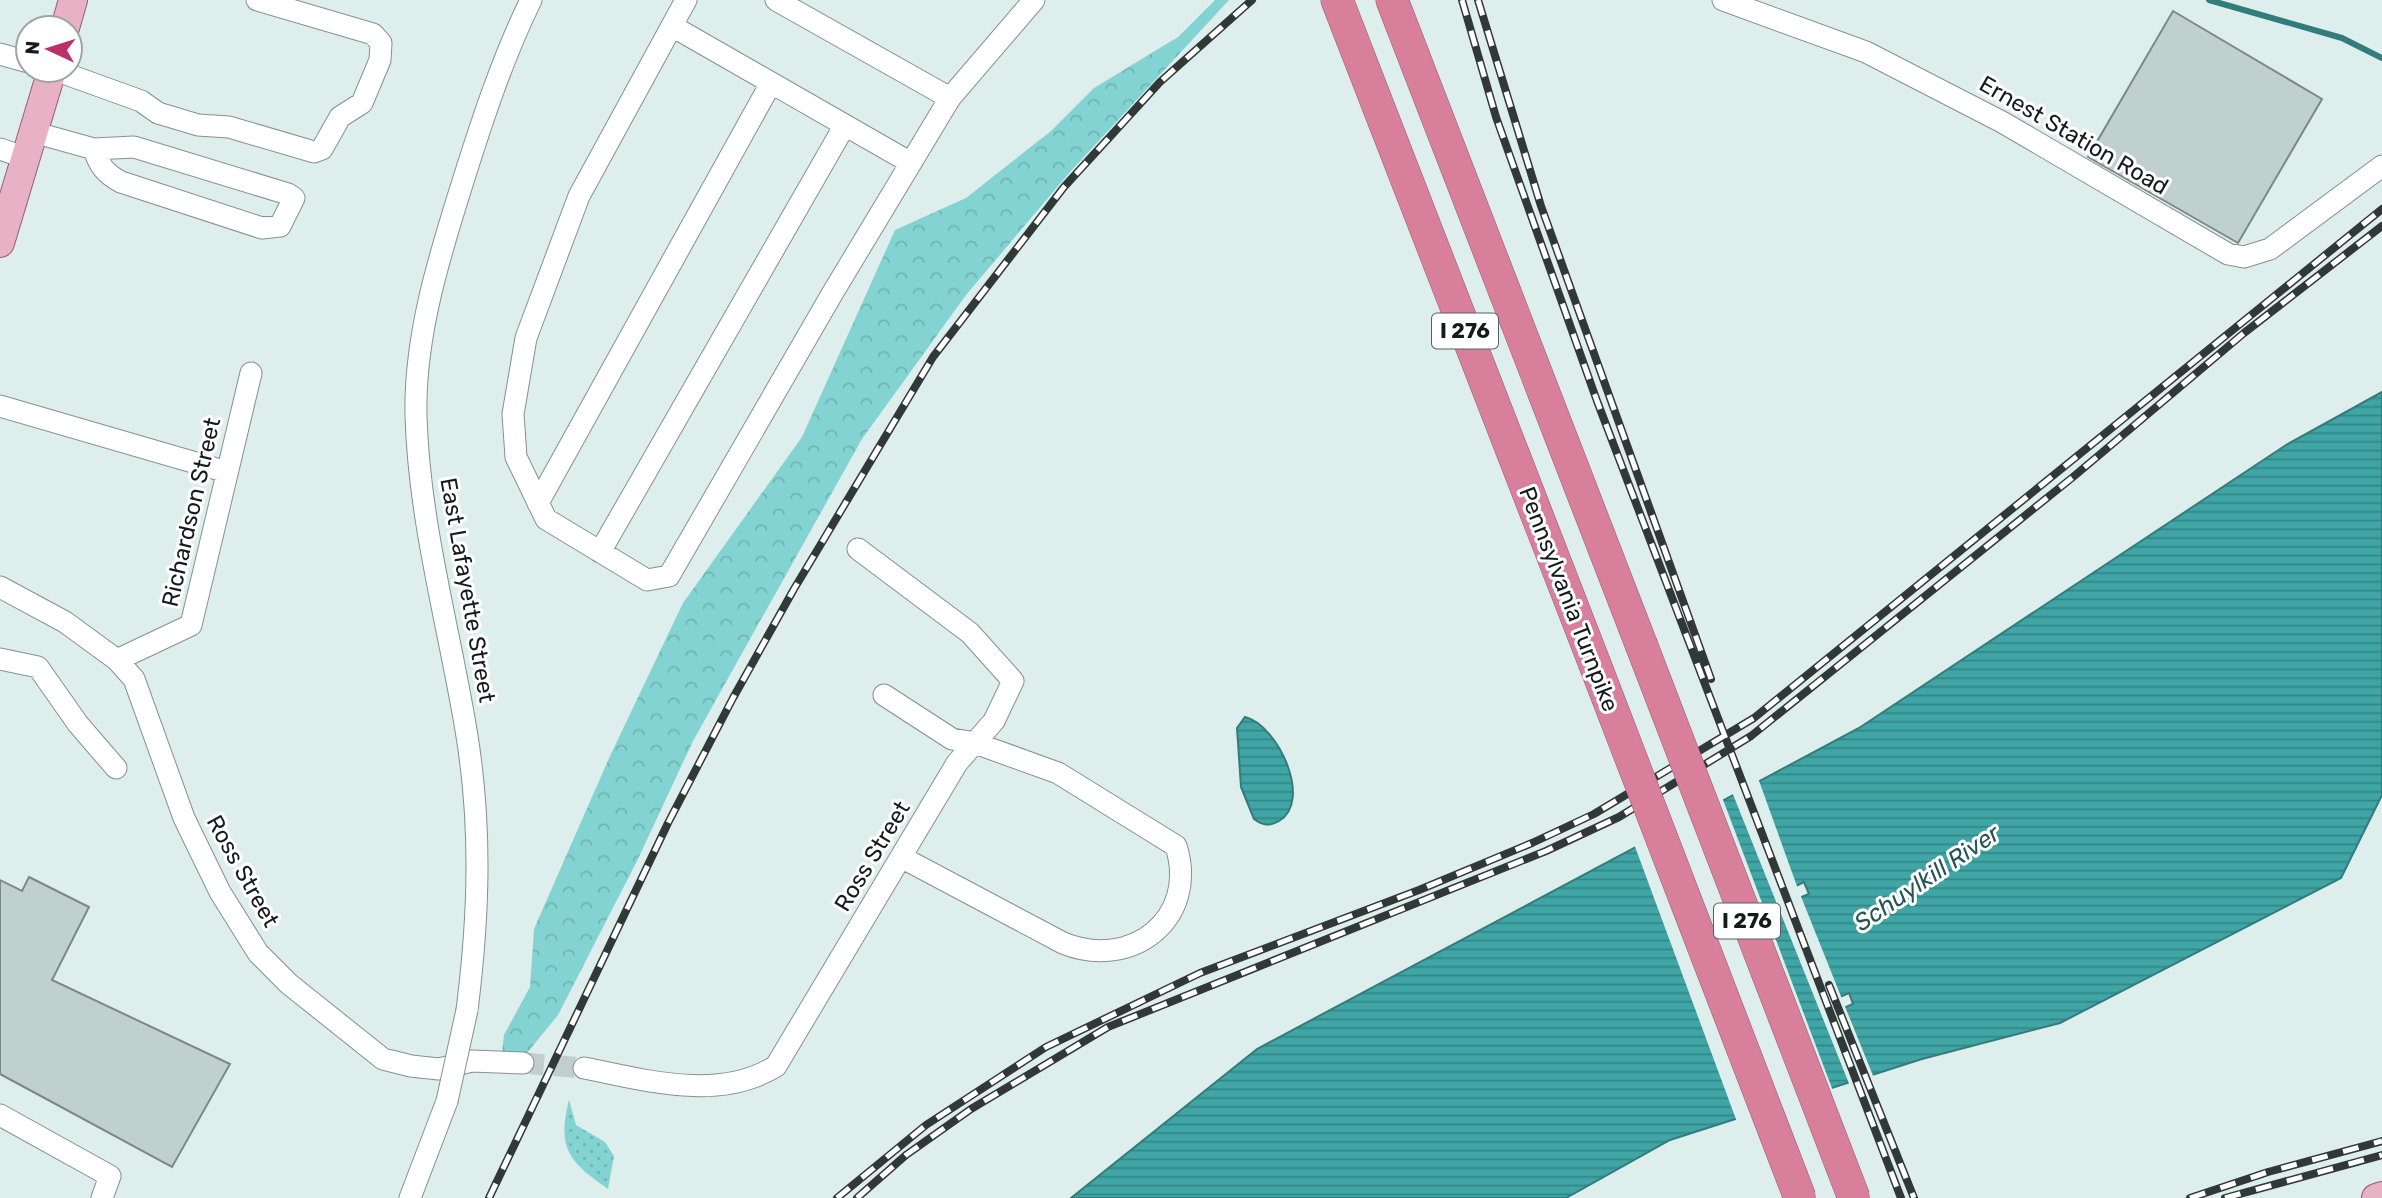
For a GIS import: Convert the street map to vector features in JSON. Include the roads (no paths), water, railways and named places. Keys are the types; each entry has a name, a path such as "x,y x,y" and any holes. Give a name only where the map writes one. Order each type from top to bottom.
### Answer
{"highway":[{"name":"Pennsylvania Turnpike","path":"1337,0 1800,1198"},
{"name":"I 276","path":"1392,0 1854,1198"}],"main road":[{"path":"0,243 20,147 48,84"},
{"path":"2376,1198 2382,1196"}],"street":[{"path":"84,81 141,102 158,113 198,125 229,127 314,152 322,149 340,117 357,109 362,103 380,60 381,43 373,34 257,0"},
{"name":"East Lafayette Street","path":"410,1198 447,1101 467,1010 478,915 480,853 467,733 429,527 416,414 420,356 430,297 451,219 503,67 531,0"},
{"path":"686,0 579,196 526,338 513,414 516,457 546,519 647,580 670,576 950,98 1034,0"},
{"path":"776,0 950,98"},
{"name":"Ernest Station Road","path":"1723,0 1866,52 2002,121 2228,254 2244,257 2270,249 2382,166"},
{"path":"672,26 911,163"},
{"path":"538,503 771,83"},
{"path":"600,552 845,125"},
{"path":"20,147 134,147 288,194 294,198 294,203 280,226 262,228 121,182 107,175 94,149"},
{"name":"Richardson Street","path":"117,660 191,625 251,373"},
{"path":"0,405 227,472"},
{"name":"Ross Street","path":"584,1068 650,1083 740,1083 776,1066 957,764 994,721 1013,681 970,633 858,549"},
{"name":"Ross Street","path":"0,587 55,617 117,660 134,679 184,818 220,892 258,953 289,984 383,1059 439,1069 472,1061 523,1063"},
{"path":"0,659 38,667 78,724 116,768"},
{"path":"884,695 953,739 975,743 1058,773 1176,846 1183,868 1180,889 1170,914 1140,942 1121,951 1084,952 901,857"},
{"path":"0,1115 110,1175 102,1198"}],"water":[{"name":"Schuylkill River","path":"2382,392 2382,795 2341,878 2060,1023 1922,1059 1670,1140 1566,1198 1071,1198 1257,1049 1859,728 2286,445","holes":["1804,882 1809,894 1784,904 1779,894","1849,993 1853,1004 1828,1015 1824,1004"]},
{"path":"1245,717 1269,734 1287,764 1292,781 1293,797 1289,811 1279,821 1269,825 1254,819 1241,787 1237,728"}],"waterway":[{"path":"2209,0 2342,38 2382,58"}],"tunnel":[{"path":"523,1063 584,1068"}],"railway":[{"path":"489,1198 668,823 733,698 794,589 933,357 1064,187 1160,82 1252,0"},
{"path":"1462,0 1496,117 1597,401 1901,1198"},
{"path":"1478,0 1541,206 1711,679"},
{"path":"837,1198 926,1125 1046,1047 1200,973 1419,890 1532,843 1594,814 1754,718 2382,209"},
{"path":"857,1198 906,1155 971,1109 1108,1027 1546,851 1619,817 1751,736 2073,477 2244,333 2382,226"},
{"path":"1829,985 1914,1198"},
{"path":"2190,1198 2268,1172 2382,1141"},
{"path":"2225,1198 2382,1155"}]}
